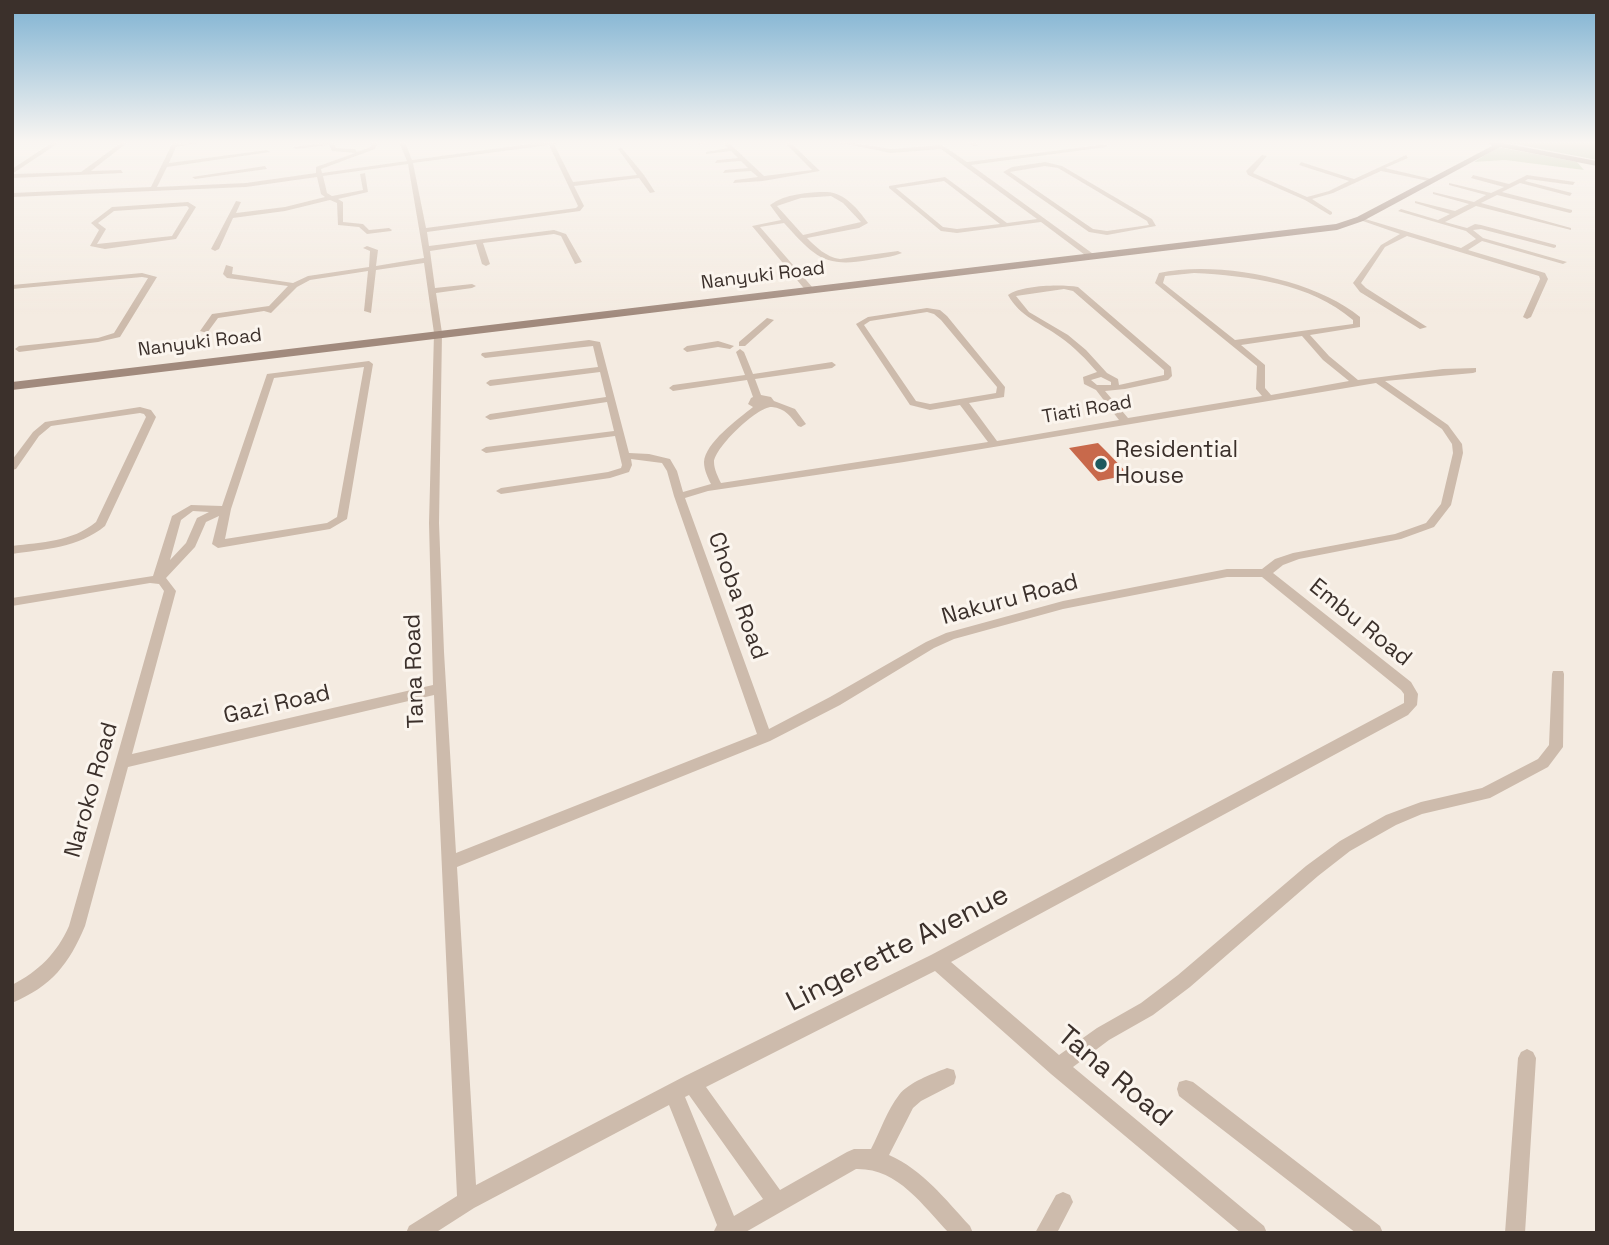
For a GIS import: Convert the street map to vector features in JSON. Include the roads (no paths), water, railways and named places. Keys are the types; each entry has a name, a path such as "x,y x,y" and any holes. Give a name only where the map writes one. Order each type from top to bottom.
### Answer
{"street":[{"path":"162,205 193,206 174,238 116,246 93,246 103,229 94,223 106,211 162,205 166,200"},
{"path":"231,216 285,209 322,200"},
{"path":"336,200 340,202 340,224 361,225 366,232 389,230"},
{"name":"Tana Road","path":"417,200 438,333 434,523 439,689 467,1201"},
{"path":"423,230 569,213 581,206 579,200"},
{"path":"791,200 774,203 774,207 803,237 830,259 898,253"},
{"path":"803,237 859,226 865,221 841,200"},
{"path":"907,200 943,230 1044,220"},
{"path":"973,200 1005,224"},
{"path":"1018,200 1092,256"},
{"path":"1047,200 1094,232 1140,229 1153,225 1113,200"},
{"path":"1309,200 1331,213"},
{"name":"Nanyuki Road","path":"12,386 1337,227 1360,219 1395,200"},
{"path":"1461,200 1569,229"},
{"path":"1439,222 1479,200"},
{"path":"1521,200 1570,211"},
{"path":"215,249 238,202"},
{"path":"1417,202 1454,213"},
{"path":"1041,204 1052,204"},
{"path":"1028,207 1052,204"},
{"path":"1402,211 1468,230 1481,239 1563,262"},
{"path":"1360,219 1542,275 1544,279 1527,317"},
{"path":"789,223 757,229 810,290"},
{"path":"1468,230 1481,226 1554,246"},
{"path":"204,331 215,316 270,309 294,285 308,278 371,268 479,242 560,232 578,262"},
{"path":"1406,233 1383,246 1357,283 1363,290 1423,327"},
{"path":"1462,250 1481,239"},
{"path":"479,242 486,264"},
{"path":"367,248 374,250 368,311"},
{"path":"229,267 227,274 230,276 294,285"},
{"path":"1235,343 1350,327 1359,322 1325,298 1302,288 1208,270 1188,269 1162,275 1159,283 1165,289 1262,367 1260,389 1269,398"},
{"path":"12,286 151,275 152,281 120,332 112,337 19,349"},
{"path":"432,291 472,286"},
{"path":"1100,390 1165,378 1168,376 1168,369 1076,289 1053,288 1012,295 1034,320 1068,338 1104,375 1115,381 1115,386"},
{"path":"927,310 937,312 1003,391 998,397 962,402 925,407 915,404 860,324 873,318 927,310"},
{"path":"687,349 718,344 730,346 730,350 741,348 770,320"},
{"path":"1304,334 1326,358 1358,384"},
{"path":"485,355 592,342 599,346 618,433 626,456 627,467 618,473 501,491"},
{"path":"741,348 758,402"},
{"path":"158,580 191,544 201,520 226,509 270,376 369,364 342,519 330,526 218,544 226,509"},
{"path":"673,388 832,365"},
{"path":"490,383 604,369"},
{"name":"Tiati Road","path":"712,487 1358,384 1472,370"},
{"path":"1104,375 1094,375 1086,379 1091,386 1100,390 1125,421"},
{"name":"Nakuru Road","path":"449,863 765,737 835,701 930,645 971,629 1063,605 1227,573 1265,573 1279,562 1297,556 1397,537 1430,525 1446,505 1458,453 1452,434 1379,381"},
{"path":"490,417 611,400"},
{"path":"758,402 770,403 792,411 801,424"},
{"path":"679,496 712,487 710,455 758,402"},
{"path":"962,402 994,444"},
{"path":"12,467 39,430 54,422 140,411 148,412 151,417 101,524 95,530 71,541 12,550"},
{"path":"486,450 618,433"},
{"name":"Choba Road","path":"626,456 666,461 672,471 765,737"},
{"path":"158,580 176,518 191,508 226,509"},
{"name":"Embu Road","path":"1265,573 1406,686 1412,699 1403,712"},
{"path":"12,602 143,579 158,580"},
{"name":"Naroko Road","path":"13,993 38,980 53,968 71,943 169,599 169,587 158,580"},
{"path":"1058,1067 1103,1034 1147,1009 1184,981 1312,870 1345,846 1391,820 1421,808 1485,794 1543,763 1556,747 1558,674"},
{"name":"Gazi Road","path":"123,762 439,689"},
{"name":"Lingerette Avenue","path":"416,1233 437,1227 467,1201 683,1088 937,961 1403,712"},
{"name":"Tana Road","path":"937,961 1058,1067 1257,1233"},
{"path":"1515,1233 1527,1058"},
{"path":"877,1158 906,1101 947,1077"},
{"path":"683,1088 776,1201"},
{"path":"683,1088 726,1231 853,1159 877,1158 898,1169 963,1233"},
{"path":"1186,1090 1373,1233"},
{"path":"1045,1233 1063,1202"}],"place":[{"name":"Residential House","path":"1101,464"}]}
